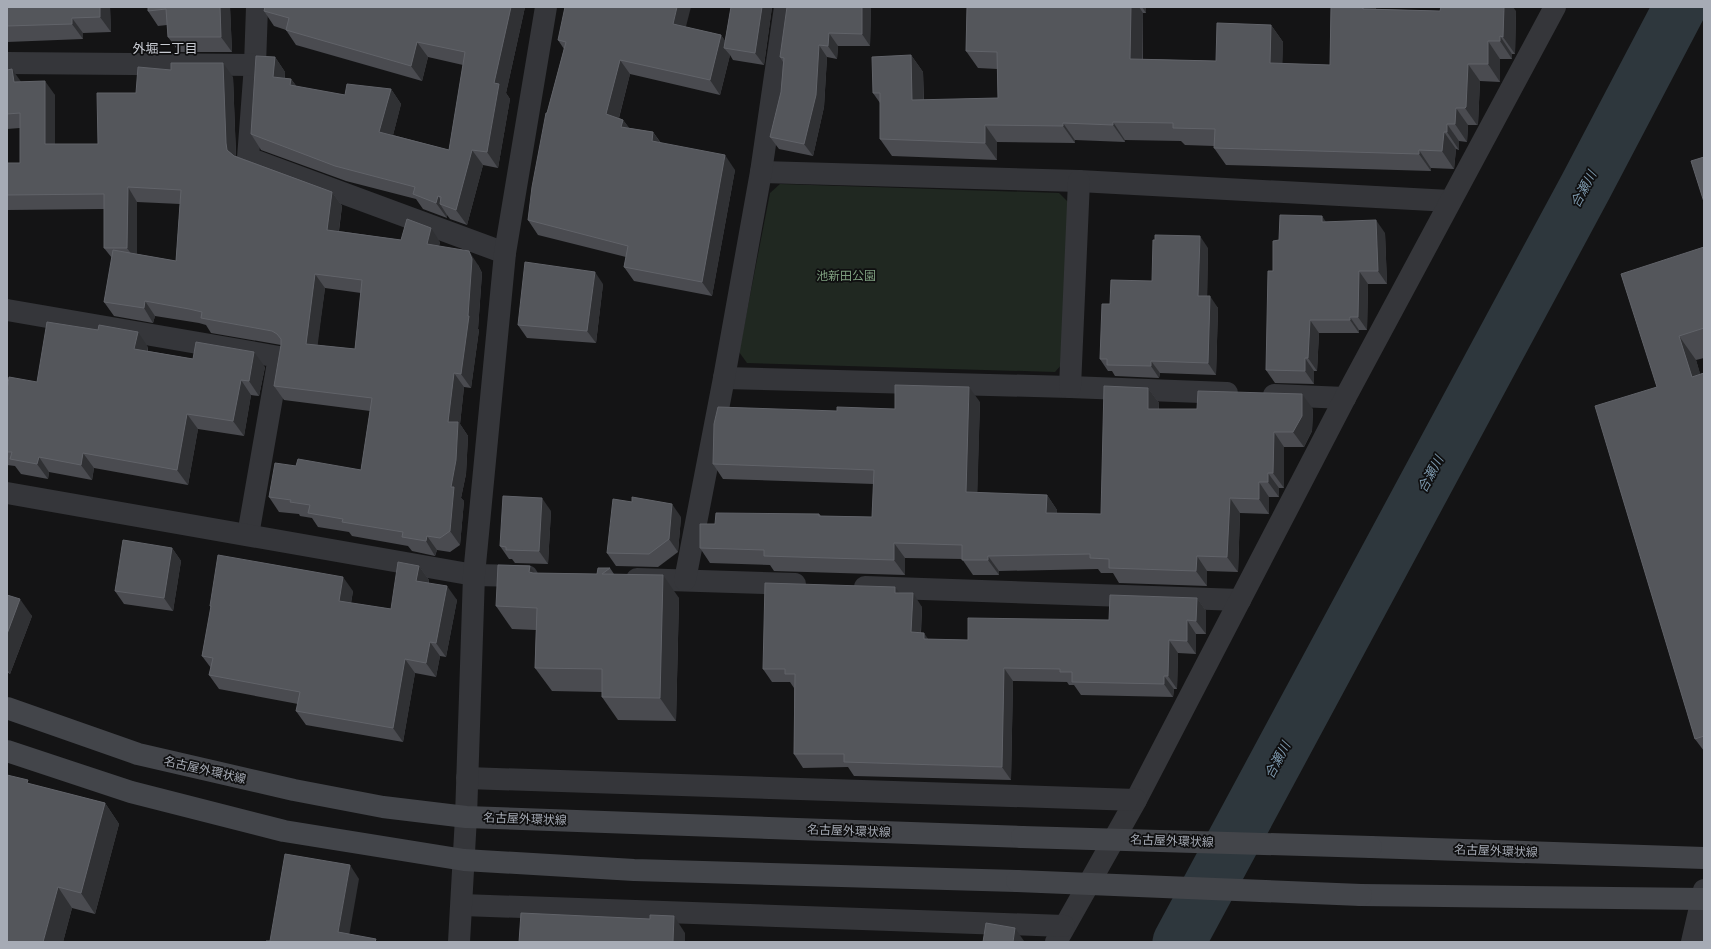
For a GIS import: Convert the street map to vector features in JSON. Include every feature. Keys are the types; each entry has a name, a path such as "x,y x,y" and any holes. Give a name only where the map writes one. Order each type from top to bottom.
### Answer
{"main road":[{"name":"名古屋外環状線","path":"7,708 145,756 294,790 383,806 466,817 1022,837 1371,846 1704,858"},
{"path":"7,750 131,792 284,832 464,860 634,870 1017,881 1361,895 1703,896"}],"street":[{"path":"257,7 255,65 248,158 505,253"},
{"path":"459,942 466,817 474,575 505,253 546,7"},
{"path":"685,580 724,378 760,172 785,7"},
{"path":"462,905 1060,934 1136,800 1344,398 1555,7"},
{"path":"7,64 255,65"},
{"path":"760,172 1079,181 1450,201"},
{"path":"1070,387 1079,181"},
{"path":"7,310 279,357 248,535"},
{"path":"724,378 1070,387 1344,398"},
{"path":"7,493 474,575 544,577"},
{"path":"614,578 812,585"},
{"path":"843,586 1240,600"},
{"path":"467,778 1136,800"},
{"path":"1692,942 1703,896"}],"green space":[{"name":"池新田公園","path":"780,184 1059,193 1068,202 1064,362 1055,372 747,363 739,352 770,193"}],"building":[{"path":"7,7 100,7 100,17 72,18 72,24 7,26"},
{"path":"148,7 220,7 221,37 168,37 166,9 148,11"},
{"path":"265,7 511,7 494,83 499,84 487,152 472,150 456,210 440,204 441,197 438,196 436,203 413,194 415,187 335,166 251,134 256,56 275,57 273,77 291,79 290,85 345,95 347,84 391,89 379,132 449,150 465,52 417,42 411,66 286,30 289,18 264,11"},
{"path":"565,7 677,7 673,24 721,35 710,80 620,60 606,114 623,120 621,127 653,132 652,141 725,155 702,282 624,267 628,246 528,220 532,187 546,113 566,42 558,40"},
{"path":"731,7 762,7 755,53 724,48"},
{"path":"787,7 862,7 862,34 829,33 828,46 819,45 816,95 804,144 770,137 781,92 784,58 780,57"},
{"path":"967,7 1131,7 1130,59 1216,61 1217,23 1271,25 1270,63 1330,65 1331,7 1440,11 1441,7 1504,7 1503,37 1500,36 1500,41 1488,41 1488,64 1468,64 1466,107 1456,108 1455,124 1447,124 1447,132 1444,132 1442,151 1419,150 1419,154 1214,148 1215,129 1173,128 1173,123 1113,122 1113,125 1063,123 1063,126 985,125 985,143 880,139 880,93 873,93 872,57 911,55 912,100 998,98 997,52 966,51"},
{"path":"171,63 223,63 227,150 234,156 332,192 327,230 401,240 407,219 431,228 427,244 469,251 472,259 469,316 461,374 454,373 448,422 458,422 456,460 451,487 454,487 450,531 440,538 427,536 426,541 402,537 403,532 342,522 343,519 308,513 310,505 290,502 291,500 269,497 275,463 296,466 298,459 361,470 372,398 274,386 281,339 272,331 201,318 202,312 145,301 144,308 104,302 113,250 176,261 181,190 128,187 127,248 104,248 104,194 7,195 7,163 20,163 20,113 7,114 7,70 12,69 14,82 45,81 45,144 98,144 97,93 136,93 138,67 171,70","holes":["315,274 362,280 355,349 306,344"]},
{"path":"1704,157 1704,202 1691,161"},
{"path":"1280,215 1322,216 1322,222 1376,220 1378,271 1359,271 1358,317 1350,317 1350,320 1310,320 1308,358 1305,358 1305,371 1266,370 1268,271 1273,271 1273,241 1279,240"},
{"path":"1155,235 1200,236 1198,296 1210,296 1208,363 1151,361 1151,366 1107,365 1107,359 1100,359 1102,304 1110,304 1111,280 1152,281 1153,240 1155,240"},
{"path":"1704,247 1704,328 1679,336 1692,377 1704,373 1704,736 1695,739 1595,406 1657,387 1621,274"},
{"path":"525,262 595,272 587,331 518,325"},
{"path":"47,322 98,330 99,325 138,332 134,349 193,359 196,342 254,352 249,381 241,380 233,421 187,414 177,470 83,453 81,465 39,457 37,464 10,459 12,452 7,452 7,390 9,377 37,382"},
{"path":"895,385 969,387 966,492 1047,495 1046,513 1101,514 1104,386 1148,388 1148,409 1197,409 1198,391 1302,394 1302,416 1293,432 1274,432 1273,473 1268,473 1268,482 1259,482 1259,499 1230,498 1227,557 1197,556 1196,571 1109,568 1109,559 1090,558 1090,554 988,556 988,560 962,560 962,545 894,543 894,560 764,556 764,550 700,548 700,524 715,524 716,513 819,514 819,516 872,517 874,470 713,464 714,424 718,407 837,411 837,407 895,409"},
{"path":"503,496 542,498 539,551 506,550 506,547 500,546"},
{"path":"632,497 672,504 669,539 649,554 607,553 613,499 632,502"},
{"path":"123,540 172,548 164,598 115,591"},
{"path":"218,555 343,577 339,601 391,609 398,562 419,566 416,581 447,586 436,643 430,642 426,663 405,659 393,728 296,711 300,692 209,675 213,658 202,656"},
{"path":"498,565 530,566 529,572 533,573 597,574 598,568 610,568 602,574 663,575 660,698 602,697 602,669 535,668 537,608 496,606"},
{"path":"765,583 895,587 895,593 913,593 911,632 924,633 924,639 968,640 968,618 1109,620 1110,595 1197,598 1196,621 1187,620 1187,641 1169,640 1168,676 1164,676 1164,684 1072,682 1072,672 1060,672 1060,669 1004,668 1002,767 844,762 844,754 794,754 795,674 785,674 785,669 763,669"},
{"path":"7,595 20,599 7,634"},
{"path":"7,775 28,780 27,783 105,803 81,893 58,887 43,942 7,942"},
{"path":"285,854 350,865 338,932 376,939 375,942 265,942 270,941"},
{"path":"521,913 650,919 650,915 674,916 673,942 519,942"},
{"path":"986,923 1015,928 1013,942 983,942"}],"waterway":[{"name":"合瀬川","path":"1179,942 1586,186 1680,7"}],"district":[{"name":"外堀二丁目","path":"165,48"}]}
